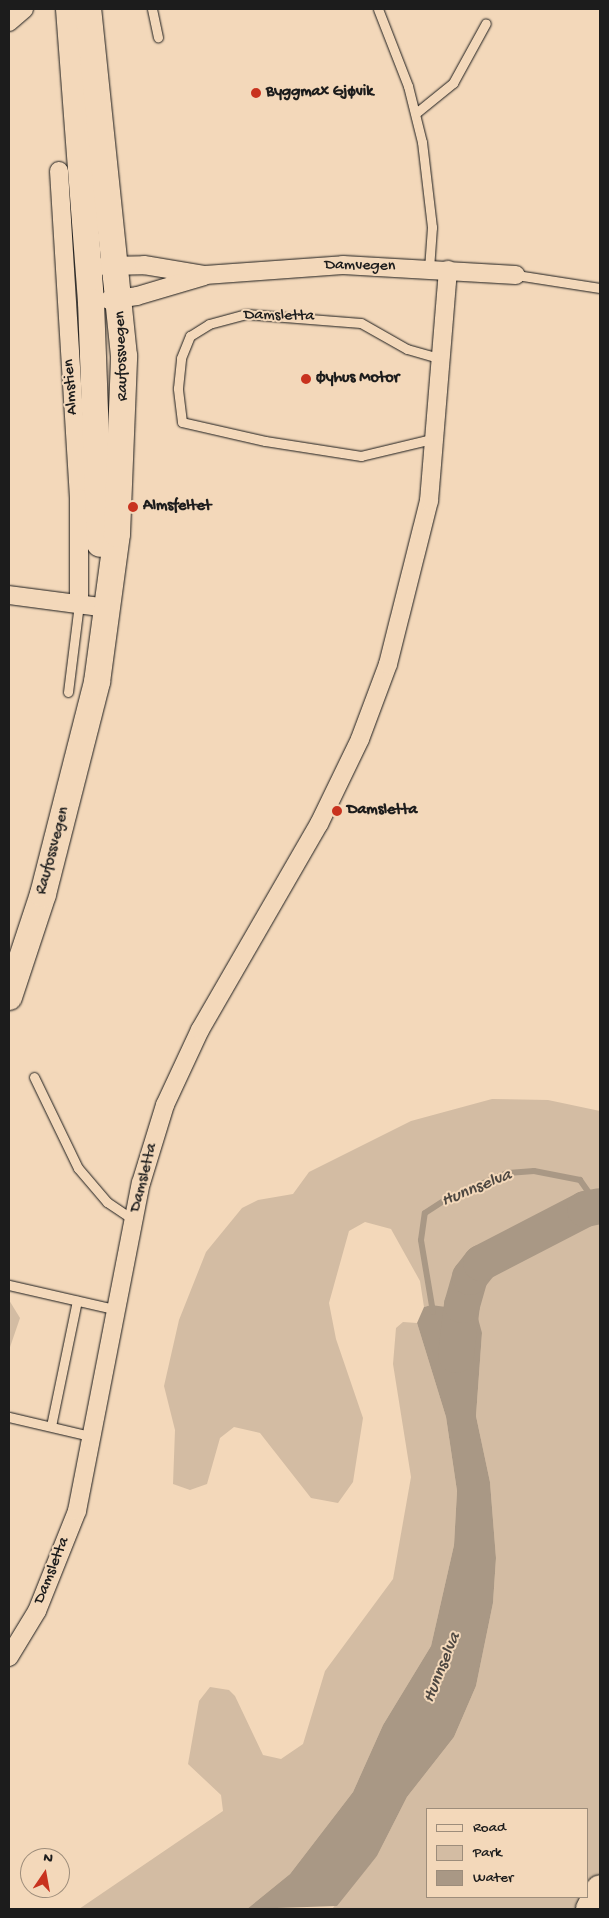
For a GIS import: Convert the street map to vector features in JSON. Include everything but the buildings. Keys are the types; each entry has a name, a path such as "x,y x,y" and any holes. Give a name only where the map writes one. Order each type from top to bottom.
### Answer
{"highway":[{"path":"590,1909 600,1889"}],"main road":[{"name":"Raufossvegen","path":"9,997 61,827 78,697 97,682 94,606 101,520 91,302 69,9"},
{"name":"Raufossvegen","path":"88,9 120,298 125,408 94,606"}],"street":[{"path":"9,22 24,9"},
{"name":"Almstien","path":"59,171 79,498 94,606"},
{"name":"Damvegen","path":"88,268 144,265 205,275"},
{"name":"Damvegen","path":"91,302 120,298 205,275 343,265 516,275"},
{"name":"Damsletta","path":"9,1657 37,1611 77,1511 94,1437 134,1220 165,1105 180,1070 315,831 360,739 388,664 414,573 436,438 448,270"},
{"path":"9,594 94,606"}],"lane":[{"path":"152,9 158,37"},
{"path":"378,9 416,113 431,217 428,269"},
{"path":"416,113 453,83 486,23"},
{"path":"516,275 600,288"},
{"name":"Damsletta","path":"436,438 361,456 186,424 180,418 180,373 186,345 197,330 246,314 361,324 406,349 443,359"},
{"path":"34,1077 78,1168 107,1202 134,1220"},
{"path":"9,1286 118,1310"},
{"path":"51,1426 77,1301"},
{"path":"9,1417 94,1437"}],"green space":[{"path":"492,1099 548,1100 600,1111 600,1909 332,1909 377,1856 407,1797 454,1737 476,1686 493,1603 496,1558 490,1482 476,1416 482,1333 431,1305 424,1307 420,1281 391,1229 365,1222 349,1231 329,1303 336,1339 363,1418 353,1482 338,1503 311,1498 260,1433 234,1427 220,1438 207,1484 190,1490 173,1484 175,1430 164,1386 179,1320 206,1252 242,1208 258,1200 293,1194 309,1172 411,1121"},
{"path":"9,1300 20,1318 9,1350"},
{"path":"403,1322 417,1323 446,1417 457,1491 454,1545 431,1646 383,1725 353,1792 290,1874 247,1909 79,1909 223,1811 221,1795 188,1764 199,1701 210,1687 229,1690 235,1696 263,1755 281,1759 303,1744 325,1671 393,1579 411,1477 393,1364 396,1328"}],"water":[{"path":"431,1305 476,1311 482,1333 476,1416 490,1482 496,1558 493,1603 476,1686 454,1737 407,1797 377,1856 337,1906 247,1909 290,1874 353,1792 383,1725 431,1646 454,1545 457,1491 446,1417 417,1323 424,1307"}],"waterway":[{"name":"Hunnselva","path":"433,1312 421,1240 425,1213 448,1198 507,1173 534,1171 580,1180 598,1206"},
{"name":"Hunnselva","path":"456,1355 462,1305 470,1277 481,1263 585,1209 600,1206"}],"place":[{"name":"Byggmax Gjøvik","path":"256,93"},
{"name":"Øyhus Motor","path":"306,379"},
{"name":"Almsfeltet","path":"133,507"},
{"name":"Damsletta","path":"337,811"}]}
